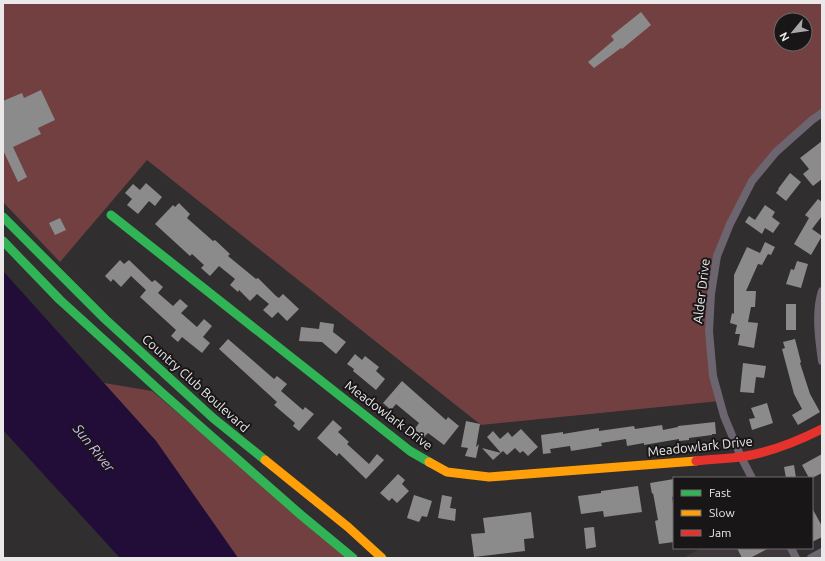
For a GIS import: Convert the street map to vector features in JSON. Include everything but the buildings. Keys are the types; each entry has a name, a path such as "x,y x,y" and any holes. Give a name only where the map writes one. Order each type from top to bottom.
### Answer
{"main road":[{"name":"Meadowlark Drive","path":"111,215 410,451 447,472 489,477 741,457 772,450 801,440 822,429"},
{"name":"Country Club Boulevard","path":"3,217 105,319 213,418 348,527 382,558"},
{"path":"3,241 60,300 160,391 301,515 353,558"}],"street":[{"name":"Alder Drive","path":"751,477 741,457 724,416 713,376 709,331 710,294 717,256 730,224 752,181 776,152 822,113"},
{"path":"822,292 819,300 819,336 822,361"},
{"path":"792,549 796,558"},
{"path":"811,558 822,552"}],"shaded area":[{"path":"3,3 822,3 822,113 752,181 717,256 709,331 720,401 481,425 147,160 60,262 3,202"},
{"path":"104,383 152,391 348,558 238,558 156,441"},
{"path":"699,549 792,549 796,558 683,558"}],"water":[{"name":"Sun River","path":"3,271 156,441 238,558 120,558 3,430"}],"traffic: fast":[{"path":"111,215 410,451 429,462"},
{"path":"3,217 105,319 213,418 265,460"},
{"path":"3,241 60,300 160,391 301,515 353,558"}],"traffic: slow":[{"path":"265,460 348,527 382,558"},
{"path":"429,462 447,472 489,477 696,461"}],"traffic: jam":[{"path":"696,461 740,457 761,453 792,443 822,429"}]}
